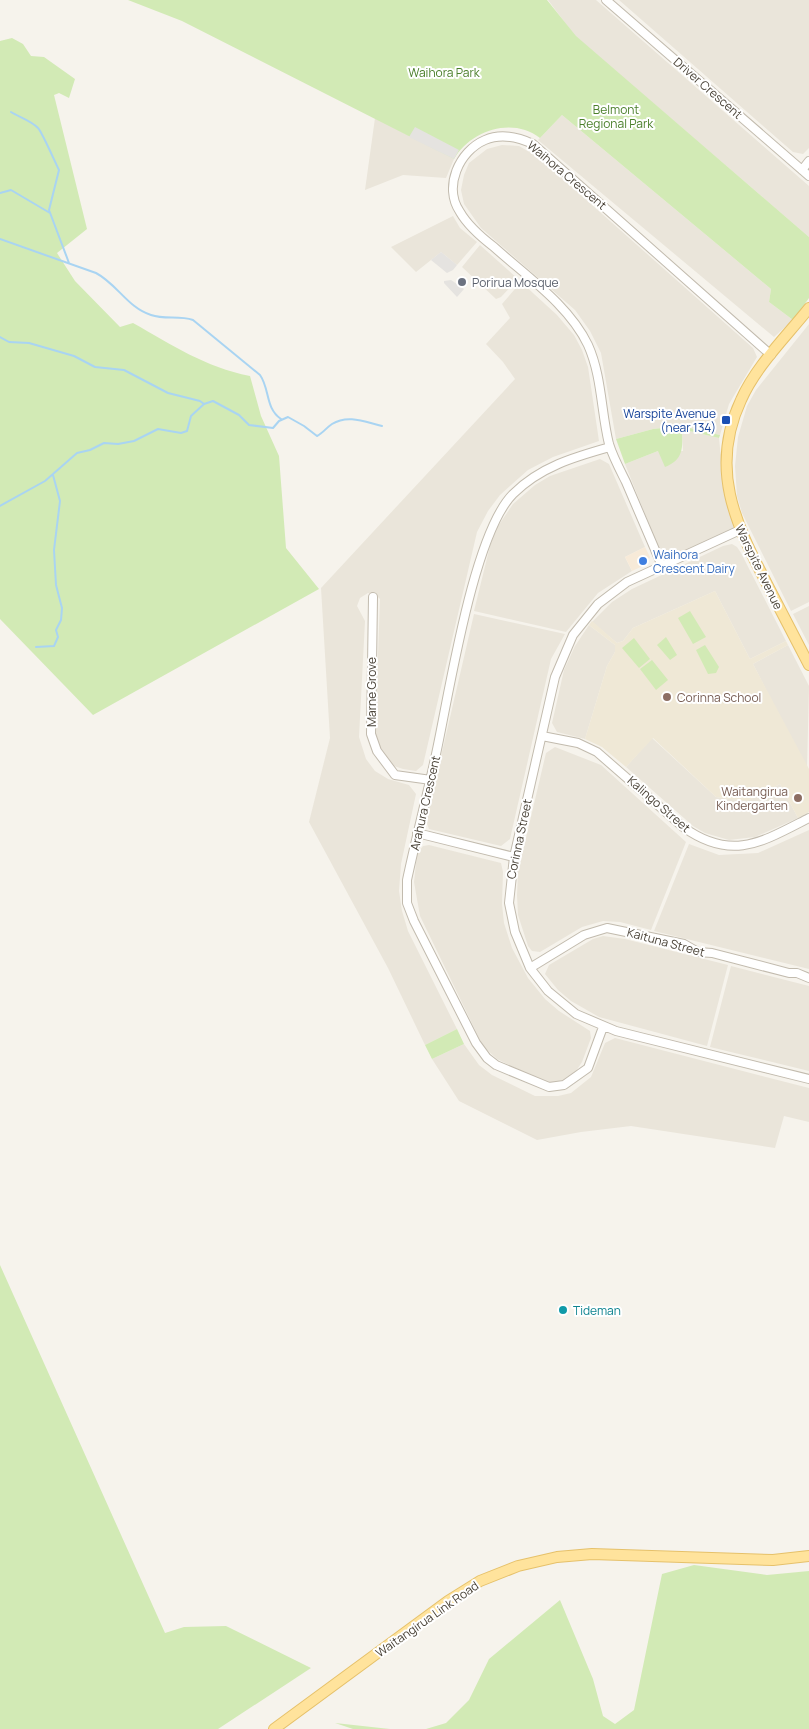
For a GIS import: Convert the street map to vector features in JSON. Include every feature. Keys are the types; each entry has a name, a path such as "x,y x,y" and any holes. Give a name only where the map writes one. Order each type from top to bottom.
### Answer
{"main road":[{"name":"Warspite Avenue","path":"809,308 771,355 740,400 728,438 727,484 733,513 740,530 809,665"},
{"name":"Waitangirua Link Road","path":"274,1729 448,1601 480,1581 518,1566 557,1557 592,1554 773,1560 809,1556"}],"street":[{"name":"Driver Crescent","path":"606,0 809,176"},
{"name":"Waihora Crescent","path":"662,566 610,448 595,365 588,345 576,325 560,307 470,226 457,207 454,196 454,176 462,158 479,142 492,137 506,136 519,138 536,146 771,355"},
{"path":"802,170 809,161"},
{"name":"Arahura Crescent","path":"603,1027 588,1068 578,1077 564,1085 549,1087 534,1083 488,1058 476,1043 407,903 407,880 431,780 467,611 483,552 493,524 511,495 536,474 567,459 610,448"},
{"name":"Corinna Street","path":"740,530 616,589 598,604 581,624 560,661 542,736 509,886 512,919 521,950 530,968 541,984 576,1014 603,1027 809,1079"},
{"name":"Marne Grove","path":"372,597 370,713 376,751 395,775 431,780"},
{"name":"Kalingo Street","path":"542,736 578,743 597,752 692,834 727,847 764,840 809,818"},
{"path":"417,833 514,857"},
{"name":"Kaituna Street","path":"530,968 584,935 607,928 684,944 698,952 712,953 789,973 797,972 809,978"}],"shaded area":[{"path":"548,0 596,0 809,186 809,237 575,36"},
{"path":"619,0 809,0 809,148 803,154 793,152"},
{"path":"562,115 771,289 769,302 793,320 774,337 538,140"},
{"path":"375,118 454,159 446,178 403,175 365,190"},
{"path":"415,127 459,150 454,159 409,137"},
{"path":"502,145 519,146 538,157 753,348 757,357 729,404 720,435 681,426 653,429 616,439 601,353 590,331 575,310 481,228 464,204 461,190 469,163 487,149"},
{"path":"453,216 460,228 477,242 457,265 441,252 416,272 391,247"},
{"path":"480,245 518,279 501,297 496,299 462,267"},
{"path":"441,252 457,265 447,273 431,260"},
{"path":"451,280 464,289 457,297 444,283 444,281"},
{"path":"521,282 557,315 574,335 582,350 588,367 599,441 553,457 528,470 500,495 488,511 477,532 423,765 416,771 391,765 380,750 375,738 380,599 376,595 368,593 360,598 357,606 365,621 359,737 366,759 375,771 388,779 409,785 416,794 401,864 399,891 402,911 408,931 457,1029 425,1045 388,968 309,822 330,738 321,588 515,379 503,362 486,344 510,318 502,304"},
{"path":"809,324 809,602 791,611 742,513 737,496 735,466 738,437 747,406 756,390"},
{"path":"685,430 719,438 725,498 735,528 671,557 659,549 625,464 658,451 683,451 682,433"},
{"path":"600,459 609,464 645,547 625,557 632,571 598,593 566,632 474,611 496,529 513,504 535,485 550,476"},
{"path":"732,544 741,553 786,641 750,659 715,591 633,628 623,641 617,643 592,622 612,602 632,589 723,546"},
{"path":"645,547 650,557 647,564 632,571 625,557"},
{"name":"Corinna School","path":"715,591 750,659 786,641 788,645 753,664 809,769 809,812 798,818 780,784 747,801 716,797 653,738 626,767 602,747 585,739 607,666 615,652 615,645 589,625 592,621 617,643 623,641 633,628"},
{"path":"809,606 809,645 793,614"},
{"path":"474,614 565,634 551,659 510,839 501,846 429,829 426,821"},
{"path":"589,625 615,645 615,652 607,666 585,739 557,732 552,723 564,670 575,646"},
{"path":"788,645 809,686 807,770 753,664"},
{"path":"652,738 716,797 747,801 780,784 798,818 755,837 729,840 705,833 693,826 626,767"},
{"path":"555,747 601,765 686,842 651,930 620,922 603,921 582,927 540,952 532,951 528,946 518,915 518,872 546,753"},
{"path":"809,830 809,969 654,931 689,844 719,855 758,853"},
{"path":"429,845 501,863 503,872 502,904 504,923 512,948 528,978 545,999 559,1011 590,1031 591,1038 582,1062 576,1071 563,1080 551,1083 539,1080 497,1059 483,1046 420,916 414,882 417,854 423,846"},
{"path":"603,936 625,939 728,965 707,1046 599,1017 571,1001 558,990 545,974 549,965 593,939"},
{"path":"731,966 809,986 809,1071 710,1047"},
{"path":"615,1038 809,1088 809,1122 784,1116 775,1148 631,1126 537,1140 459,1101 432,1059 464,1044 479,1065 492,1075 535,1096 558,1096 571,1093 591,1077 605,1043"}],"green space":[{"path":"128,0 547,0 576,36 809,237 809,298 793,320 769,302 771,289 562,115 540,138 529,131 517,128 492,130 470,141 454,159 182,21"},
{"path":"12,38 23,44 31,56 44,57 75,79 69,98 59,93 54,95 87,229 57,253 75,281 120,327 133,323 203,361 250,376 261,416 279,456 286,548 319,589 93,715 0,619 0,41"},
{"path":"681,426 720,435 719,438 685,430 682,433 682,449 680,454 671,464 665,467 658,451 625,464 616,439 653,429"},
{"path":"690,611 706,637 693,644 678,618"},
{"path":"666,637 677,655 670,660 657,645"},
{"path":"634,638 650,659 639,668 622,648"},
{"path":"705,645 719,667 716,673 708,674 696,650"},
{"path":"652,660 668,680 656,690 640,669"},
{"path":"457,1029 464,1044 432,1059 425,1045"},
{"path":"0,1265 165,1633 184,1627 226,1626 311,1668 218,1729 0,1729"},
{"path":"694,1565 767,1575 809,1571 809,1729 426,1729 446,1723 469,1700 489,1659 560,1600 593,1679 603,1716 615,1724 634,1710 662,1574"},
{"path":"335,1723 390,1729 353,1729"}],"waterway":[{"path":"11,112 38,128 59,170 49,210 69,263"},
{"path":"0,193 11,190 50,213"},
{"path":"0,239 96,273 143,312 156,316 193,320 260,375 272,409 281,419"},
{"path":"0,337 9,342 29,343 74,356 95,367 124,370 168,393 200,401 204,404 213,401 239,415 249,425 273,428 279,421 288,417 317,436 332,424 350,419 382,426"},
{"path":"0,506 45,481 77,453 90,450 104,443 118,444 134,441 158,429 181,433 187,431 191,416 204,404"},
{"path":"36,647 54,646 58,637 56,630 61,620 62,608 56,585 54,550 60,501 53,475"}],"place":[{"name":"Porirua Mosque","path":"462,282"},
{"name":"Warspite Avenue (near 134)","path":"726,420"},
{"name":"Waihora Crescent Dairy","path":"643,561"},
{"name":"Corinna School","path":"667,697"},
{"name":"Waitangirua Kindergarten","path":"798,798"},
{"name":"Tideman","path":"563,1310"}],"park label":[{"name":"Waihora Park","path":"444,72"},
{"name":"Belmont Regional Park","path":"616,116"}]}
